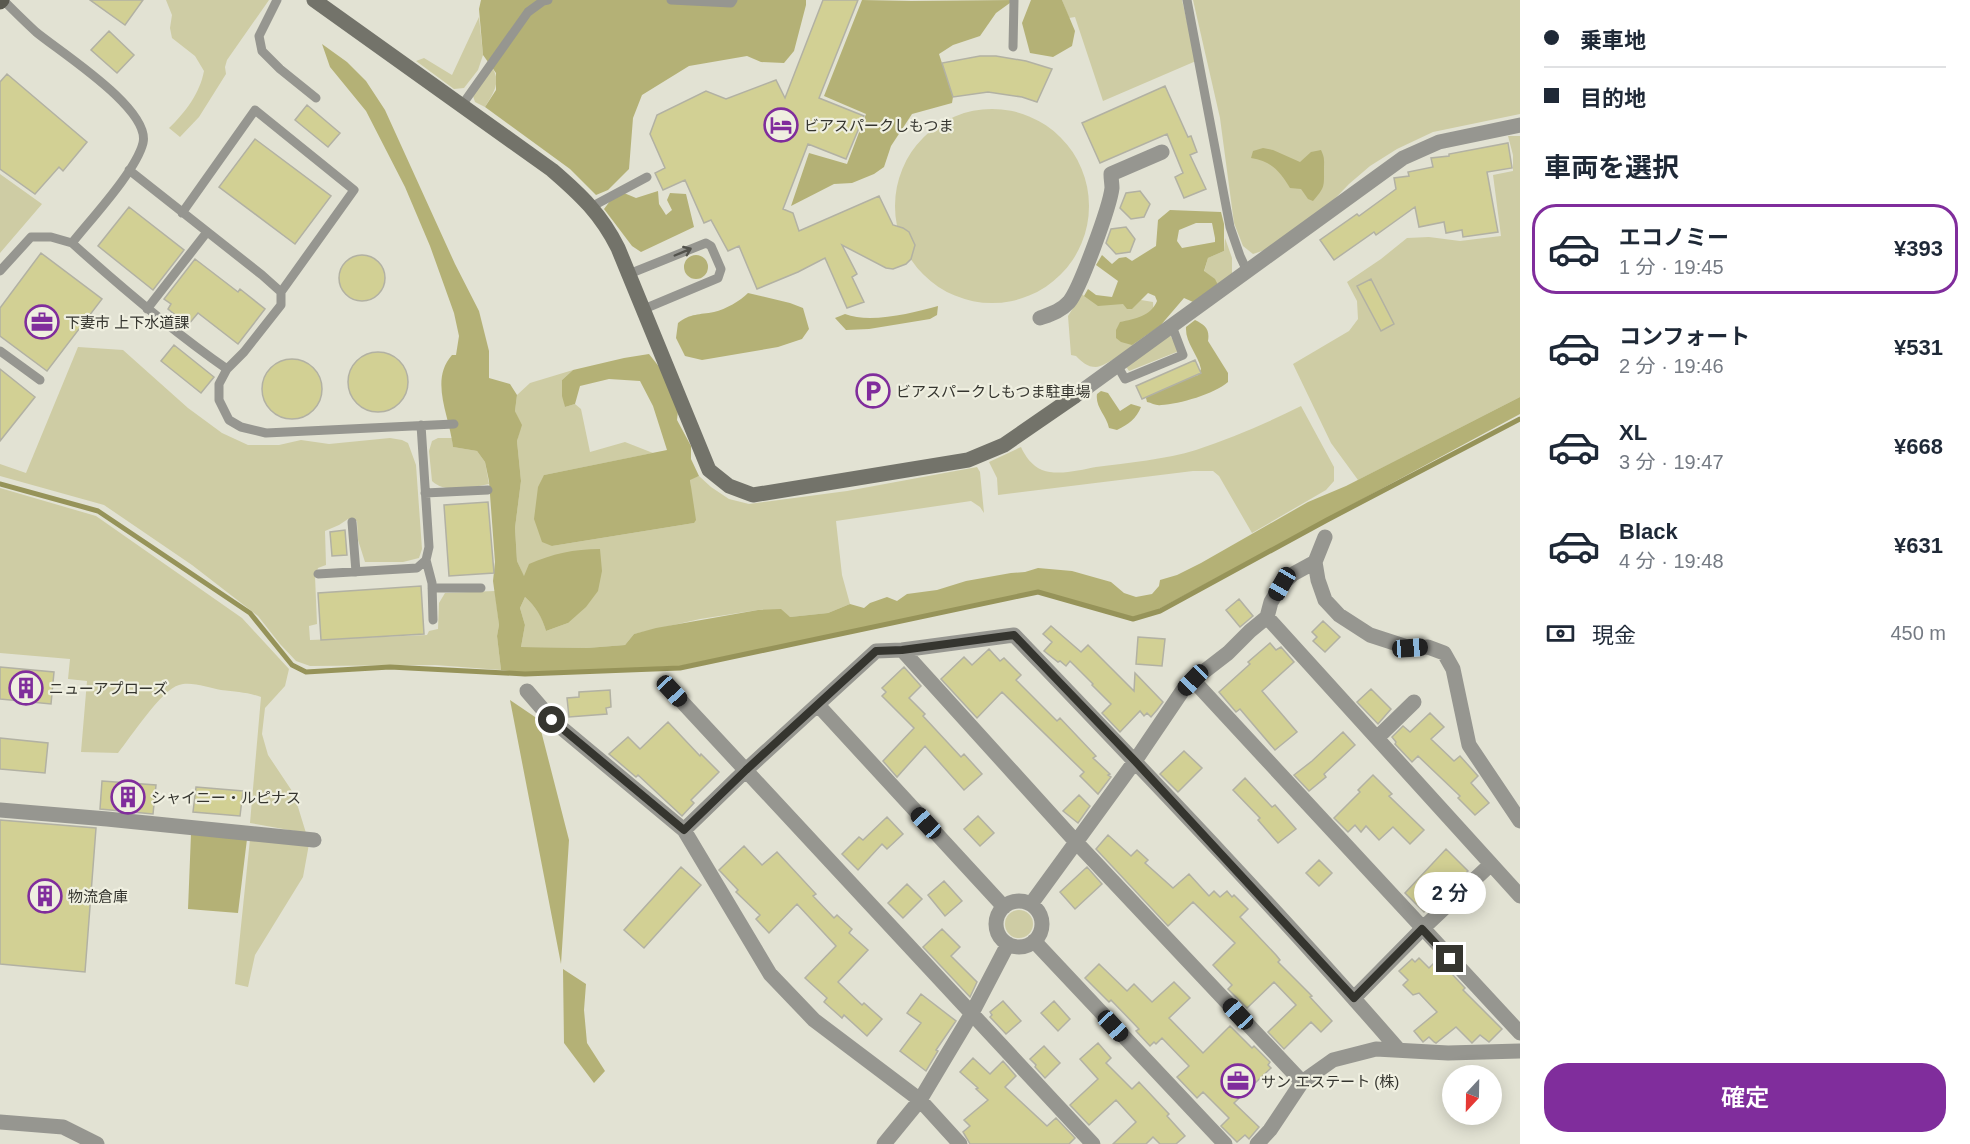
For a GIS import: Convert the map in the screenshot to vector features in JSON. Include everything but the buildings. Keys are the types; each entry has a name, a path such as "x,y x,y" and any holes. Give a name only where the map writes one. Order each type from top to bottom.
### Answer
{"street":[{"path":"320,2 552,170 575,189 591,207 607,226 629,274 710,470 729,486 753,495 968,460 1004,446 1403,158 1439,142 1520,124"},
{"path":"1040,318 1055,313 1069,302 1085,269 1107,209 1112,189 1111,174 1162,152"},
{"path":"1325,537 1315,562 1325,600 1339,615 1370,634 1410,648 1428,646 1444,653 1453,669 1469,745 1520,820"},
{"path":"1031,904 1135,761 1183,690 1267,617 1271,602 1282,584 1293,574 1315,562"},
{"path":"1267,617 1520,896"},
{"path":"684,830 876,651 902,650 1014,635 1135,761 1354,998 1398,1049"},
{"path":"902,650 1076,842 1302,1082"},
{"path":"1193,680 1520,1033"},
{"path":"527,691 552,720 684,830 770,974 814,1020 920,1100 960,1144"},
{"path":"672,691 1093,1144"},
{"path":"1377,738 1414,702"},
{"path":"818,705 1004,907"},
{"path":"0,810 314,840"},
{"path":"1354,998 1491,864"},
{"path":"1017,901 1031,904 1040,915 1042,922 1039,936 1034,941 1021,946 1008,944 998,933 996,926 1004,907 1017,901"},
{"path":"1034,941 1225,1144"},
{"path":"884,1144 920,1100 972,1013 1008,944"},
{"path":"1257,1144 1270,1130 1302,1082 1333,1060 1376,1049 1448,1053 1520,1051"},
{"path":"0,1122 63,1127 97,1144"}],"lane":[{"path":"277,0 259,36 262,51 316,98"},
{"path":"462,105 528,12 548,0"},
{"path":"671,0 731,3 734,0"},
{"path":"1013,48 1014,0"},
{"path":"1186,0 1230,227 1247,271"},
{"path":"2,1 106,86 137,118 144,140 139,156 72,243"},
{"path":"182,213 255,110 354,190 281,292 281,305 244,352 226,369 219,384 219,400 229,420 241,427 266,433 454,424"},
{"path":"129,170 281,292"},
{"path":"591,207 647,177"},
{"path":"147,309 207,232"},
{"path":"0,271 31,237 51,237 72,243 147,309 226,369"},
{"path":"629,274 706,243 711,246 722,269 718,278 644,309"},
{"path":"1117,365 1125,380 1183,355 1172,326"},
{"path":"0,351 40,380"},
{"path":"421,425 429,547 426,560 432,588 433,620"},
{"path":"425,493 488,490"},
{"path":"352,522 356,572"},
{"path":"318,574 417,568 426,560"},
{"path":"432,588 481,588"}],"shaded area":[{"path":"166,0 269,0 227,60 226,74 199,117 180,137 169,128 191,102 204,71 195,56 172,38 170,28 172,15"},
{"path":"481,0 806,0 806,5 794,51 784,63 761,62 747,56 689,66 642,95 633,118 629,169 608,190 596,195 570,169 485,107 496,90 496,73 483,55 479,9"},
{"path":"862,0 1014,0 996,13 980,36 953,45 939,54 953,97 952,103 912,114 891,146 884,167 852,183 834,184 791,206 809,153 847,164 866,114 824,96"},
{"path":"1031,0 1062,0 1075,31 1072,46 1053,57 1030,53 1022,23"},
{"path":"1062,0 1182,0 1196,61 1103,101 1075,17 1069,18"},
{"path":"1193,0 1520,0 1520,114 1433,132 1397,149 1370,166 1321,213 1265,250 1253,254 1243,246 1234,223 1220,118"},
{"path":"479,17 483,55 478,70 464,88 454,89 416,61 424,58 452,75"},
{"path":"322,44 347,62 366,81 385,110 455,264 479,311 489,351 489,378 510,384 517,395 515,411 522,425 517,441 521,481 515,528 517,561 524,576 529,564 546,557 572,551 600,549 602,571 598,591 586,607 568,623 546,631 538,612 525,597 520,608 525,625 521,647 587,648 625,645 634,634 656,628 758,610 781,609 790,617 828,613 850,604 864,608 870,603 887,597 897,601 907,594 937,590 966,581 1038,568 1072,571 1111,582 1124,593 1136,597 1152,594 1159,586 1160,580 1177,575 1201,563 1308,502 1346,486 1520,397 1520,414 1157,610 1133,617 1039,591 680,666 525,673 501,670 497,636 499,625 493,581 495,562 489,481 485,462 477,451 453,447 441,387 445,365 452,355 456,355 459,336 454,313 430,246 405,187 366,111 330,67"},
{"path":"492,68 496,83 485,107 475,102 473,96"},
{"path":"992,109 1011,111 1038,121 1053,131 1067,145 1081,169 1087,187 1089,206 1087,225 1077,252 1067,267 1053,281 1029,295 1011,301 992,303 973,301 946,291 931,281 917,267 903,243 897,225 895,206 897,187 907,160 917,145 931,131 955,117 973,111"},
{"path":"1508,136 1520,136 1520,397 1358,480 1331,443 1293,364 1349,331 1358,319 1357,301 1347,282 1407,238 1429,237 1460,241 1501,236 1493,175 1513,171 1513,155"},
{"path":"1263,148 1300,162 1311,152 1321,150 1324,160 1324,183 1313,201 1308,199 1301,189 1290,188 1279,172 1269,164 1251,158 1253,151"},
{"path":"0,174 42,204 0,253"},
{"path":"658,191 659,204 666,215 672,210 667,200 670,193 686,194 694,227 641,252 632,246 604,209 610,201 624,193 636,198"},
{"path":"1170,210 1221,212 1224,224 1224,251 1208,258 1204,271 1215,279 1218,285 1193,302 1184,298 1160,326 1132,345 1116,338 1116,330 1120,322 1137,318 1151,310 1157,301 1155,296 1148,293 1132,309 1127,309 1123,304 1098,306 1084,296 1088,289 1096,295 1112,297 1118,281 1096,265 1102,255 1112,264 1119,258 1126,257 1132,261 1156,246 1158,220","holes":["1196,223 1212,223 1215,242 1182,248 1177,241 1179,230"]},
{"path":"1225,238 1232,258 1232,275 1207,290 1204,272 1208,258 1224,251"},
{"path":"696,255 701,256 707,262 707,272 701,278 696,279 691,278 685,272 684,267 685,262 691,256"},
{"path":"748,293 803,308 809,329 802,339 778,347 702,360 685,356 676,338 678,323 691,316 723,309"},
{"path":"1082,294 1153,302 1152,318 1146,334 1130,348 1101,366 1085,364 1076,356 1071,355 1068,316"},
{"path":"938,306 937,315 930,319 869,329 846,330 835,318 845,314 855,317 879,318"},
{"path":"1195,320 1207,330 1208,341 1228,373 1228,382 1214,391 1187,400 1159,405 1147,402 1146,398 1149,393 1198,375 1201,369 1186,333 1186,327"},
{"path":"1170,335 1179,351 1129,371 1125,365"},
{"path":"78,347 123,350 188,408 222,433 248,445 279,445 301,440 329,444 390,438 408,443 416,465 422,549 419,558 403,562 365,562 358,540 357,521 348,519 325,531 326,565 318,568 315,576 317,624 309,626 310,640 427,635 429,631 438,629 439,603 445,593 495,591 501,670 435,665 310,666 296,661 258,616 192,565 104,505 0,476 0,464 26,473"},
{"path":"649,354 660,368 678,411 677,420 691,446 691,459 699,476 690,480 696,520 694,523 552,546 542,542 534,519 538,487 544,475 667,450 653,406 640,381 609,379 580,386 575,404 565,407 562,396 562,380 573,370"},
{"path":"573,370 562,380 565,407 575,404 581,409 590,452 625,442 653,453 544,475 552,546 694,523 690,479 699,476 729,499 749,504 847,491 977,467 980,472 984,513 971,501 836,521 842,575 850,604 828,613 790,617 758,610 700,619 634,634 625,645 587,648 521,647 525,625 520,608 525,597 538,612 546,631 568,623 524,577 517,561 515,528 521,481 517,441 521,425 515,411 517,395 530,383"},
{"path":"1101,391 1108,393 1120,411 1131,404 1141,407 1125,426 1117,430 1109,428 1097,399 1097,394"},
{"path":"1301,406 1334,467 1334,481 1326,490 1252,533 1219,476 1213,471 1193,471 998,495 997,478 989,462 1021,447 1035,466 1048,472 1069,472 1160,458 1196,450"},
{"path":"438,438 452,438 453,447 477,451 485,462 489,484 451,488 437,485 432,481 429,451 432,441"},
{"path":"0,488 96,516 242,618 289,669 285,686 265,708 262,734 268,755 294,794 306,833 250,823 261,697 194,684 179,685 172,688 155,704 118,753 81,752 87,681 68,679 70,659 0,653"},
{"path":"510,700 538,719 569,840 561,964"},
{"path":"191,834 247,839 238,913 188,909"},
{"path":"250,839 309,844 303,877 255,955 248,987 235,984"},
{"path":"1019,910 1029,914 1033,924 1029,934 1019,938 1009,934 1005,924 1009,914"},
{"path":"563,969 586,984 584,1010 587,1043 605,1071 594,1083 564,1043"}],"waterway":[{"path":"0,484 98,511 250,613 292,665 306,672 390,667 525,674 680,668 1038,592 1133,619 1160,611 1520,419"}],"place":[{"name":"ビアスパークしもつま","path":"781,125"},
{"name":"下妻市 上下水道課","path":"42,322"},
{"name":"ビアスパークしもつま駐車場","path":"873,391"},
{"name":"ニューアプローズ","path":"26,688"},
{"name":"シャイニー・ルピナス","path":"128,797"},
{"name":"物流倉庫","path":"45,896"},
{"name":"サン エステート (株)","path":"1238,1081"}],"route":[{"path":"552,720 684,830 876,651 902,650 1014,635 1135,761 1354,998 1422,929 1450,959"}]}
